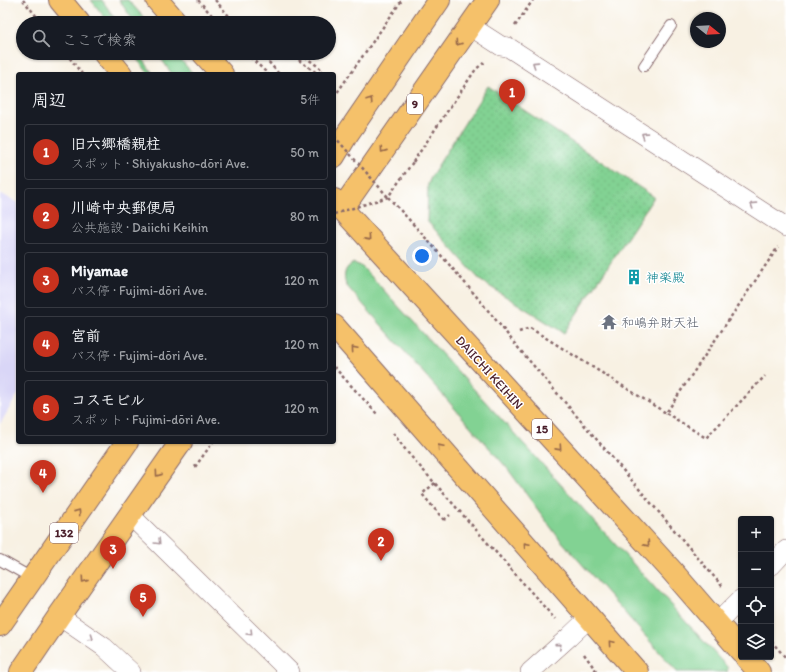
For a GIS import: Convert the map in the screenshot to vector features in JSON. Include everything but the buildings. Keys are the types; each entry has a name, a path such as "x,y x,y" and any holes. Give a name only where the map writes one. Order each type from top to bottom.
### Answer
{"main road":[{"path":"60,0 73,16"},
{"path":"156,0 171,16"},
{"path":"336,153 438,0"},
{"name":"9","path":"336,211 488,0"},
{"path":"110,60 119,72"},
{"path":"209,60 220,72"},
{"name":"DAIICHI KEIHIN","path":"336,211 672,571 738,648"},
{"path":"336,328 637,672"},
{"name":"132","path":"0,625 123,444"},
{"path":"21,672 180,444"},
{"path":"749,660 759,672"}],"street":[{"path":"470,26 501,46 508,47 784,234"},
{"path":"130,515 290,672"},
{"path":"774,563 786,550"},
{"path":"717,623 738,602"},
{"path":"59,616 104,647 131,672"},
{"path":"530,672 589,618"}],"lane":[{"path":"644,66 671,26"},
{"path":"0,560 32,578"}],"path":[{"path":"23,0 36,16"},
{"path":"198,0 213,16"},
{"path":"215,0 229,16"},
{"path":"336,94 402,1"},
{"path":"71,60 80,72"},
{"path":"253,60 266,72"},
{"path":"267,60 278,72"},
{"path":"299,60 317,72"},
{"path":"309,60 320,68 320,72"},
{"path":"336,211 388,197 476,69 480,67"},
{"path":"336,138 417,228 515,344 738,600"},
{"path":"666,413 784,234"},
{"path":"519,332 530,328 706,438 765,376"},
{"path":"336,369 381,419"},
{"path":"392,431 408,452 556,620"},
{"path":"195,467 212,444"},
{"path":"435,483 422,494 444,521 450,515"},
{"path":"774,644 786,658"},
{"path":"581,651 597,672"}],"shaded area":[{"path":"0,193 16,202 16,397 0,424"}],"green space":[{"path":"91,0 102,0 113,16 104,16"},
{"path":"119,0 128,0 143,16 130,16"},
{"path":"138,60 144,60 152,72 147,72"},
{"path":"162,60 181,60 191,72 171,72"},
{"path":"488,86 654,197 564,333 481,281 427,221 428,184 432,175"},
{"path":"354,263 361,266 369,274 728,668 727,672 677,672 558,537 507,468 346,285 346,269"}],"place":[{"name":"旧六郷橋親柱","path":"512,112"},
{"name":"神楽殿","path":"634,277"},
{"name":"和嶋弁財天社","path":"609,322"},
{"name":"宮前","path":"43,493"},
{"name":"川崎中央郵便局","path":"381,561"},
{"name":"Miyamae","path":"113,569"},
{"name":"コスモビル","path":"143,617"}]}
